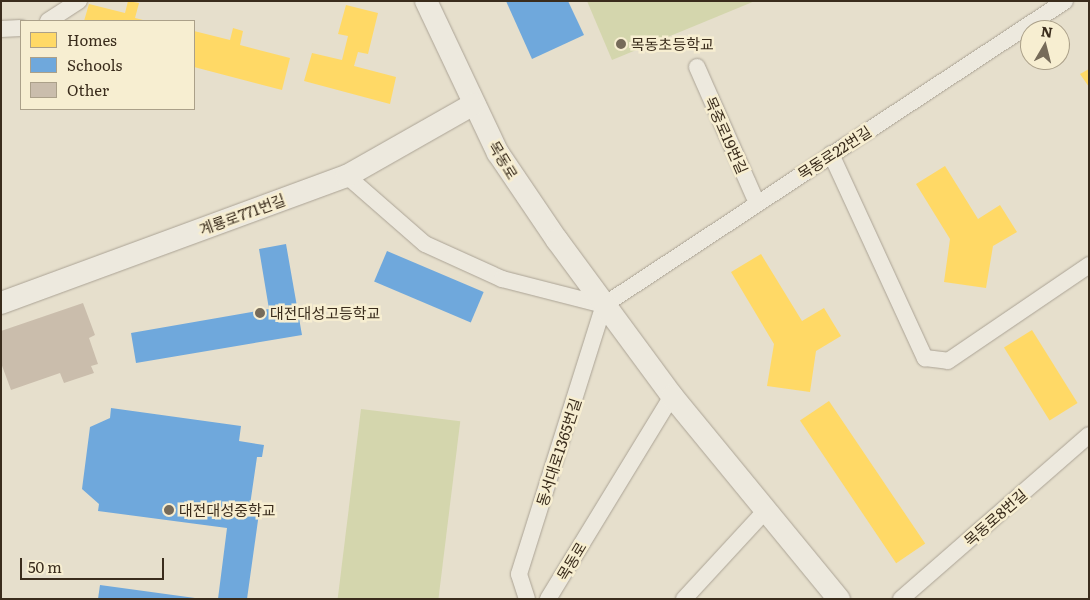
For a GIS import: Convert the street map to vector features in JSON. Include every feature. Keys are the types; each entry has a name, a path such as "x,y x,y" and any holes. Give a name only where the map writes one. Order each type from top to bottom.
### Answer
{"main road":[{"name":"목동로","path":"426,1 498,153 604,305 672,396 839,599"},
{"name":"계룡로771번길","path":"1,303 347,176 474,104"}],"street":[{"path":"50,20 80,1"},
{"name":"목동로22번길","path":"604,305 1065,1"},
{"path":"1,29 20,28"},
{"name":"목중로19번길","path":"697,67 757,203"},
{"path":"832,154 925,358 948,361 1089,265"},
{"path":"347,176 425,244 502,279 604,305"},
{"name":"동서대로1365번길","path":"527,599 519,574 604,305"},
{"name":"목동로","path":"548,599 672,396"},
{"name":"목동로8번길","path":"901,599 1089,435"},
{"path":"684,599 766,510"}],"green space":[{"path":"587,1 755,1 612,60"},
{"path":"361,409 460,421 438,599 338,599"}],"building: Homes":[{"path":"128,1 139,3 135,18 143,20 84,20 89,4 125,13"},
{"path":"346,5 378,13 368,54 358,52 354,66 396,77 390,104 304,81 312,53 342,60 348,36 338,34"},
{"path":"233,28 243,31 240,45 290,58 282,90 195,67 195,31 230,40"},
{"path":"1089,69 1089,87 1080,74"},
{"path":"945,166 978,219 1000,205 1017,232 993,246 986,288 944,282 950,239 916,184"},
{"path":"761,254 802,321 824,308 841,336 816,351 810,392 767,386 774,344 731,272"},
{"path":"1032,330 1078,403 1050,420 1004,347"},
{"path":"829,401 925,544 896,563 800,421"}],"building: Schools":[{"path":"506,1 568,1 584,35 532,59"},
{"path":"286,244 302,335 136,363 131,333 269,309 259,249"},
{"path":"387,251 484,292 471,322 374,281"},
{"path":"111,408 241,426 239,441 264,445 262,457 257,457 250,505 260,506 247,599 218,599 227,528 98,511 99,504 82,489 90,427 110,418"},
{"path":"100,585 195,598 195,599 98,599"}],"building: Other":[{"path":"83,303 95,335 89,338 98,364 91,366 94,373 64,383 60,373 11,390 1,363 1,331"}],"place":[{"name":"목동초등학교","path":"621,44"},
{"name":"대전대성고등학교","path":"260,313"},
{"name":"대전대성중학교","path":"169,510"}]}
